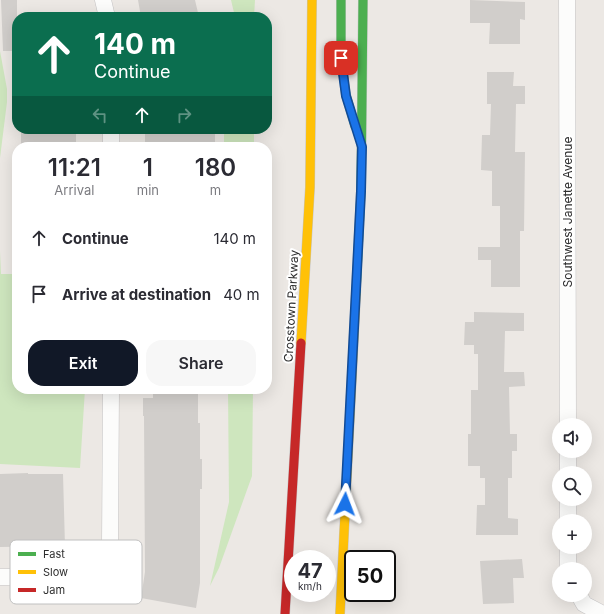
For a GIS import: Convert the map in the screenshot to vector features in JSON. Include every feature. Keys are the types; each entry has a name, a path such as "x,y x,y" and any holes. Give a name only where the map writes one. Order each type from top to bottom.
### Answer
{"main road":[{"name":"Crosstown Parkway","path":"285,614 310,187 312,0"},
{"path":"341,0 341,58 346,96 362,147"},
{"path":"340,614 361,191 363,0"}],"street":[{"path":"103,0 106,12"},
{"name":"Southwest Janette Avenue","path":"567,0 568,418"},
{"path":"110,540 111,394"},
{"path":"584,602 603,614"}],"green space":[{"path":"231,0 255,0 254,12 234,12"},
{"path":"0,51 7,89 7,102 0,158"},
{"path":"224,134 254,134 254,142 224,142"},
{"path":"0,251 1,274 12,274 12,394 85,394 80,468 0,464"},
{"path":"228,394 253,394 252,476 219,568 210,586 229,502"}],"building":[{"path":"1,0 17,0 17,12 12,12 12,51 3,51"},
{"path":"138,0 195,0 198,12 140,12"},
{"path":"470,0 525,2 525,20 520,19 520,44 489,44 490,23 470,23"},
{"path":"487,72 514,72 513,86 525,86 525,104 516,104 515,152 525,152 524,231 520,231 520,287 491,287 491,260 478,260 478,247 500,247 500,206 492,206 492,171 481,170 482,135 490,135 491,104 487,104"},
{"path":"21,134 76,134 76,142 21,142"},
{"path":"145,134 215,134 215,142 145,142"},
{"path":"474,312 524,313 524,331 505,331 504,372 524,372 525,386 509,387 510,434 517,434 517,451 512,451 512,478 508,478 508,518 518,519 518,535 476,535 477,505 485,505 485,478 480,478 480,466 468,466 468,434 471,434 471,390 478,390 478,354 474,354 474,345 464,345 465,322 474,322"},
{"path":"153,394 198,394 200,459 202,459 202,489 200,489 200,583 196,608 142,598 145,572 143,398 153,398"},
{"path":"0,474 63,474 65,540 10,540 10,547 0,547"},
{"path":"522,559 524,578 513,578 514,603 483,604 480,561"}],"traffic: fast":[{"path":"341,0 341,58 346,95 355,126"},
{"path":"356,294 361,191 363,0"}],"traffic: slow":[{"path":"301,343 310,187 312,0"},
{"path":"340,614 356,294"}],"traffic: jam":[{"path":"285,614 301,343"}],"route":[{"path":"341,58 346,96 362,147 345,504"}]}
